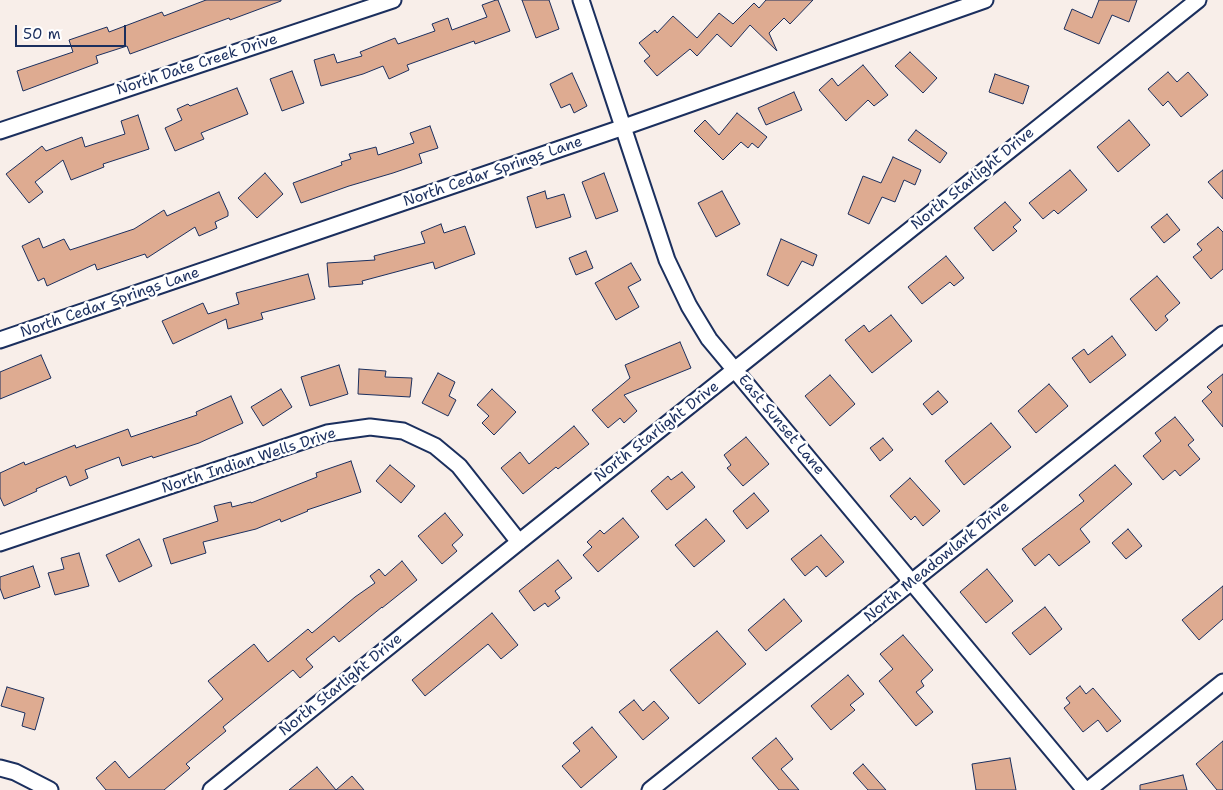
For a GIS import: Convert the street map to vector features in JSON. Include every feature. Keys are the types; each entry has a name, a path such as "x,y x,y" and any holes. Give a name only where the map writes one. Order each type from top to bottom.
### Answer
{"street":[{"name":"North Date Creek Drive","path":"0,130 394,0"},
{"name":"East Sunset Lane","path":"581,0 668,260 689,306 709,339 1086,790"},
{"name":"North Cedar Springs Lane","path":"0,340 624,127 985,0"},
{"name":"North Starlight Drive","path":"211,790 1192,2"},
{"name":"North Meadowlark Drive","path":"650,790 1223,334"},
{"name":"North Indian Wells Drive","path":"0,543 327,433 370,427 404,431 435,446 459,466 519,542"},
{"path":"1086,790 1223,682"},
{"path":"0,768 15,772 50,790"}],"building":[{"path":"206,0 281,1 130,54 127,46 96,56 98,63 23,91 17,71 73,52 69,40 107,27 109,32 162,12 164,16"},
{"path":"498,0 510,31 475,44 474,41 407,65 409,70 389,79 383,66 321,86 314,60 334,54 337,63 362,56 360,52 395,38 398,44 435,31 432,24 448,18 452,30 487,17 482,5"},
{"path":"522,0 549,0 559,29 536,38"},
{"path":"766,0 813,0 790,24 784,18 769,33 777,51 750,25 731,47 717,34 697,56 690,49 657,76 644,61 650,56 639,43 655,30 657,33 673,16 697,38 719,13 733,24 754,3 759,8"},
{"path":"1099,0 1137,0 1129,22 1112,15 1099,44 1064,29 1072,9 1092,18"},
{"path":"910,52 937,78 923,93 895,66"},
{"path":"863,65 888,95 874,106 868,100 846,121 819,90 832,78 838,86"},
{"path":"292,71 304,103 282,111 270,79"},
{"path":"1168,72 1177,82 1188,72 1208,95 1181,117 1168,101 1163,106 1148,89"},
{"path":"572,73 587,106 574,113 570,104 561,108 550,84"},
{"path":"995,74 1029,86 1023,104 989,92"},
{"path":"237,88 248,114 201,133 204,139 175,151 165,128 182,120 177,109"},
{"path":"794,92 802,110 766,125 758,108"},
{"path":"737,113 767,137 758,148 752,143 748,148 741,142 723,160 694,131 705,120 719,135"},
{"path":"138,115 149,149 103,164 104,167 71,180 63,160 35,182 43,192 29,203 6,174 42,146 46,151 82,137 85,147 125,134 121,121"},
{"path":"1129,120 1150,145 1118,172 1097,147"},
{"path":"430,126 438,148 419,154 422,163 301,203 293,183 342,165 341,162 351,159 349,154 376,147 378,155 414,143 410,133"},
{"path":"916,130 947,153 940,163 908,140"},
{"path":"893,157 921,170 915,185 904,180 895,202 882,197 869,224 848,214 863,176 881,183"},
{"path":"1070,170 1087,190 1058,214 1054,210 1043,219 1029,203"},
{"path":"1223,170 1223,199 1208,182"},
{"path":"265,173 283,194 257,218 238,198"},
{"path":"604,173 618,211 596,219 582,182"},
{"path":"545,191 547,199 564,194 571,217 536,228 527,197"},
{"path":"722,191 740,224 716,237 698,203"},
{"path":"219,192 228,216 215,222 217,228 199,236 195,227 147,258 145,254 97,270 95,264 47,286 44,278 38,281 22,246 39,238 43,248 64,239 70,250 134,229 164,210 167,216"},
{"path":"1005,202 1021,220 1013,227 1017,231 993,251 974,228"},
{"path":"1167,214 1180,230 1164,243 1151,227"},
{"path":"441,224 444,233 465,226 475,254 435,269 433,262 362,281 363,284 329,287 327,263 375,260 374,256 425,243 421,232"},
{"path":"1218,227 1223,232 1223,269 1211,279 1193,257 1202,250 1197,244"},
{"path":"781,239 817,255 813,266 802,261 788,286 767,275"},
{"path":"586,251 593,268 576,275 569,258"},
{"path":"946,256 964,278 954,286 950,282 922,304 908,287"},
{"path":"631,263 641,280 628,287 639,307 616,320 595,283"},
{"path":"308,274 315,299 261,313 263,319 228,329 226,319 173,344 162,321 203,303 208,314 239,304 236,293"},
{"path":"1157,276 1180,303 1165,316 1168,320 1156,331 1130,299"},
{"path":"891,315 912,341 872,373 845,340 864,325 869,332"},
{"path":"1112,336 1126,355 1090,383 1072,358 1084,349 1088,355"},
{"path":"680,342 691,368 624,395 637,411 624,423 620,418 608,428 592,410 630,378 625,365"},
{"path":"41,355 51,378 0,399 0,372"},
{"path":"339,365 348,394 310,406 301,377"},
{"path":"359,369 386,371 385,377 412,378 410,397 358,394"},
{"path":"438,373 455,382 449,396 456,400 448,416 422,403"},
{"path":"1223,374 1223,427 1202,401 1212,392 1207,387"},
{"path":"830,375 855,404 830,426 805,396"},
{"path":"1049,384 1068,406 1036,433 1018,411"},
{"path":"281,389 292,407 263,426 251,407"},
{"path":"492,389 516,412 494,435 482,423 489,416 477,405"},
{"path":"938,391 948,402 932,415 923,404"},
{"path":"231,396 243,423 199,443 153,458 152,456 122,466 119,457 85,470 88,478 70,486 66,476 4,506 0,497 0,473 24,462 25,465 75,445 76,448 128,429 131,437 197,415 196,412"},
{"path":"1175,417 1194,440 1188,445 1200,459 1180,476 1175,470 1163,480 1143,456 1161,441 1155,433"},
{"path":"991,423 1011,447 964,485 945,461"},
{"path":"574,426 589,444 558,469 556,467 523,494 501,468 520,452 529,464"},
{"path":"746,437 769,464 743,486 727,468 731,465 724,455"},
{"path":"883,438 893,450 880,461 870,448"},
{"path":"351,461 361,492 307,510 281,522 280,519 256,529 203,542 206,553 171,564 163,539 218,521 214,506 231,502 232,507 251,503 317,477 316,473"},
{"path":"390,465 415,486 401,503 376,481"},
{"path":"1115,465 1132,484 1080,529 1090,542 1059,566 1049,554 1035,566 1022,549 1084,501 1079,495"},
{"path":"682,472 695,487 667,510 651,491 668,476 671,480"},
{"path":"910,478 940,511 923,526 915,516 911,520 890,496"},
{"path":"754,493 769,511 747,529 733,511"},
{"path":"445,513 463,535 452,545 457,551 442,564 418,536"},
{"path":"623,518 639,537 598,572 583,555 592,547 587,542 600,530 604,534"},
{"path":"706,519 725,541 694,567 675,545"},
{"path":"1128,529 1142,546 1126,559 1112,543"},
{"path":"821,535 844,562 826,577 817,566 805,576 791,559"},
{"path":"139,539 152,566 119,582 106,555"},
{"path":"79,553 89,586 55,595 48,573 64,569 61,558"},
{"path":"558,560 572,578 555,591 560,598 548,607 545,603 534,611 519,591"},
{"path":"402,561 417,580 339,642 334,636 306,659 313,667 300,678 293,670 223,727 226,731 186,764 190,768 164,790 106,790 96,778 115,761 129,778 223,699 208,681 254,644 268,662 308,629 312,633 375,583 370,576 379,569 385,576"},
{"path":"33,566 40,587 4,599 0,588 0,577"},
{"path":"987,569 1013,601 986,623 960,592"},
{"path":"1223,586 1223,619 1199,640 1182,620"},
{"path":"784,599 802,621 766,651 748,630"},
{"path":"1045,607 1062,629 1030,655 1012,633"},
{"path":"492,613 518,645 501,659 488,644 425,696 412,680"},
{"path":"717,631 746,664 699,704 670,670"},
{"path":"903,635 933,670 921,681 924,686 916,692 933,712 916,726 879,681 893,669 880,654"},
{"path":"848,675 864,694 850,705 855,710 831,730 811,706"},
{"path":"1080,686 1086,694 1093,688 1121,721 1107,732 1098,720 1083,732 1064,708 1070,703 1066,698"},
{"path":"7,687 44,698 35,730 22,726 25,713 1,706"},
{"path":"634,700 643,711 654,701 669,718 643,740 619,712"},
{"path":"592,727 617,757 581,788 562,766 580,751 573,743"},
{"path":"776,738 793,759 781,769 799,790 779,790 752,758"},
{"path":"1223,741 1223,790 1217,790 1196,764"},
{"path":"1010,758 1016,790 976,790 972,764"},
{"path":"863,764 886,790 868,790 853,773"},
{"path":"317,767 336,790 289,790"},
{"path":"1183,775 1187,790 1140,790 1140,785"},
{"path":"352,776 364,790 336,790"}]}
